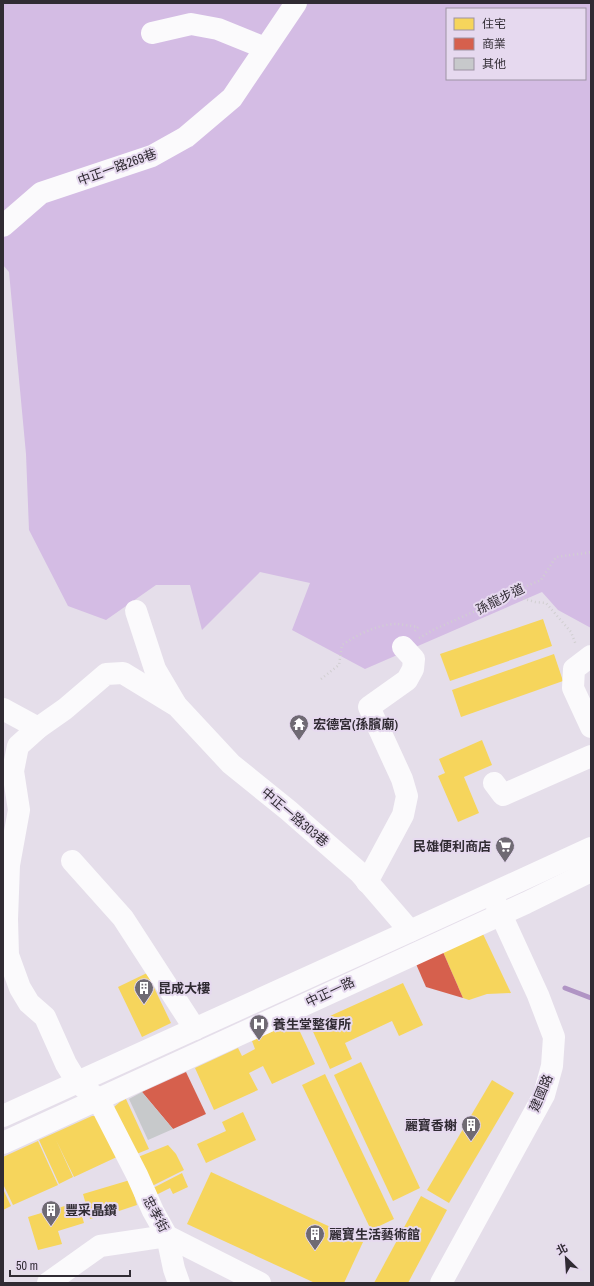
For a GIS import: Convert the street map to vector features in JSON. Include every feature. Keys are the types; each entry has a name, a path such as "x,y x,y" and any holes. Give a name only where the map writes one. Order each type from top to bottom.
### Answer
{"street":[{"name":"中正一路269巷","path":"3,226 41,193 152,156 186,138 232,98 296,3"},
{"path":"152,33 191,24 218,29 265,48"},
{"name":"中正一路303巷","path":"136,611 155,669 177,706 231,764 288,810 360,873 410,931"},
{"path":"367,882 403,815 407,796 402,779 369,707 407,680 413,668 414,659 403,647"},
{"path":"582,662 573,688 591,727"},
{"name":"中正一路303巷","path":"38,728 65,709 106,674 123,673 177,706"},
{"path":"3,709 38,728 18,746 13,770 19,810 9,864 7,919 8,955 20,988 29,1003 45,1017 66,1064 77,1082 98,1099"},
{"path":"494,783 503,795 591,756"},
{"name":"中正一路","path":"3,1116 591,848"},
{"path":"72,861 123,918 194,1029"},
{"name":"中正一路","path":"3,1143 500,914 589,876"},
{"name":"建國路","path":"441,1283 544,1095 552,1066 554,1037 538,995 491,894"},
{"name":"忠孝街","path":"98,1099 137,1175 152,1211 167,1236 237,1278 260,1283"},
{"path":"48,1283 100,1246 167,1236 179,1283"}],"path":[{"name":"孫龍步道","path":"403,647 435,629 480,610 508,594 541,580 556,557 591,552"},
{"path":"508,594 535,602 546,603 571,632 582,662"},
{"path":"321,679 339,664 342,645 354,636 384,626 396,624"}],"shaded area":[{"path":"3,3 591,3 591,628 558,610 542,592 365,669 292,630 310,583 260,572 202,630 190,585 156,585 106,620 68,606 29,530 26,454 9,272 3,265"}],"building: 住宅":[{"path":"543,619 552,646 450,681 440,654"},
{"path":"554,654 563,681 461,717 452,690"},
{"path":"482,740 492,765 464,777 479,813 458,822 438,776 445,773 439,759"},
{"path":"483,934 511,993 487,994 469,1000 463,998 443,952"},
{"name":"昆成大樓","path":"147,973 171,1023 142,1037 118,987"},
{"path":"403,983 423,1025 399,1036 392,1021 345,1043 352,1059 330,1069 310,1025"},
{"path":"295,1021 315,1064 272,1084 263,1066 249,1073 258,1090 214,1110 195,1068 238,1048 242,1056 255,1049 252,1041"},
{"path":"361,1062 420,1188 393,1201 334,1075"},
{"path":"325,1074 394,1219 371,1230 302,1085"},
{"name":"麗寶香榭","path":"492,1080 514,1093 449,1203 427,1190"},
{"path":"126,1099 149,1149 134,1155 114,1107"},
{"path":"243,1112 256,1140 206,1163 197,1144 226,1131 222,1122"},
{"path":"92,1116 96,1116 119,1156 74,1177 56,1140 73,1177 59,1184 39,1140"},
{"path":"38,1141 58,1185 13,1205 3,1184 3,1157"},
{"path":"168,1145 176,1154 184,1170 152,1186 138,1157"},
{"path":"211,1172 363,1242 344,1283 315,1283 187,1224"},
{"path":"182,1173 188,1187 173,1194 170,1188 156,1195 153,1188"},
{"name":"豐采晶鑽","path":"130,1180 137,1205 119,1211 117,1206 112,1208 113,1212 90,1219 83,1194"},
{"path":"3,1189 11,1206 3,1210"},
{"path":"421,1196 447,1210 408,1283 374,1283"},
{"name":"豐采晶鑽","path":"78,1202 84,1223 58,1231 62,1244 38,1250 28,1217"}],"building: 商業":[{"path":"443,952 463,998 426,987 416,964"},
{"path":"186,1072 206,1114 173,1129 142,1092"}],"building: 其他":[{"path":"142,1092 173,1129 148,1140 129,1099"}],"waterway":[{"path":"565,988 591,998"}],"place":[{"name":"宏德宮(孫臏廟)","path":"299,741"},
{"name":"民雄便利商店","path":"505,863"},
{"name":"昆成大樓","path":"144,1005"},
{"name":"養生堂整復所","path":"259,1041"},
{"name":"麗寶香榭","path":"471,1142"},
{"name":"豐采晶鑽","path":"51,1227"},
{"name":"麗寶生活藝術館","path":"315,1251"}]}
